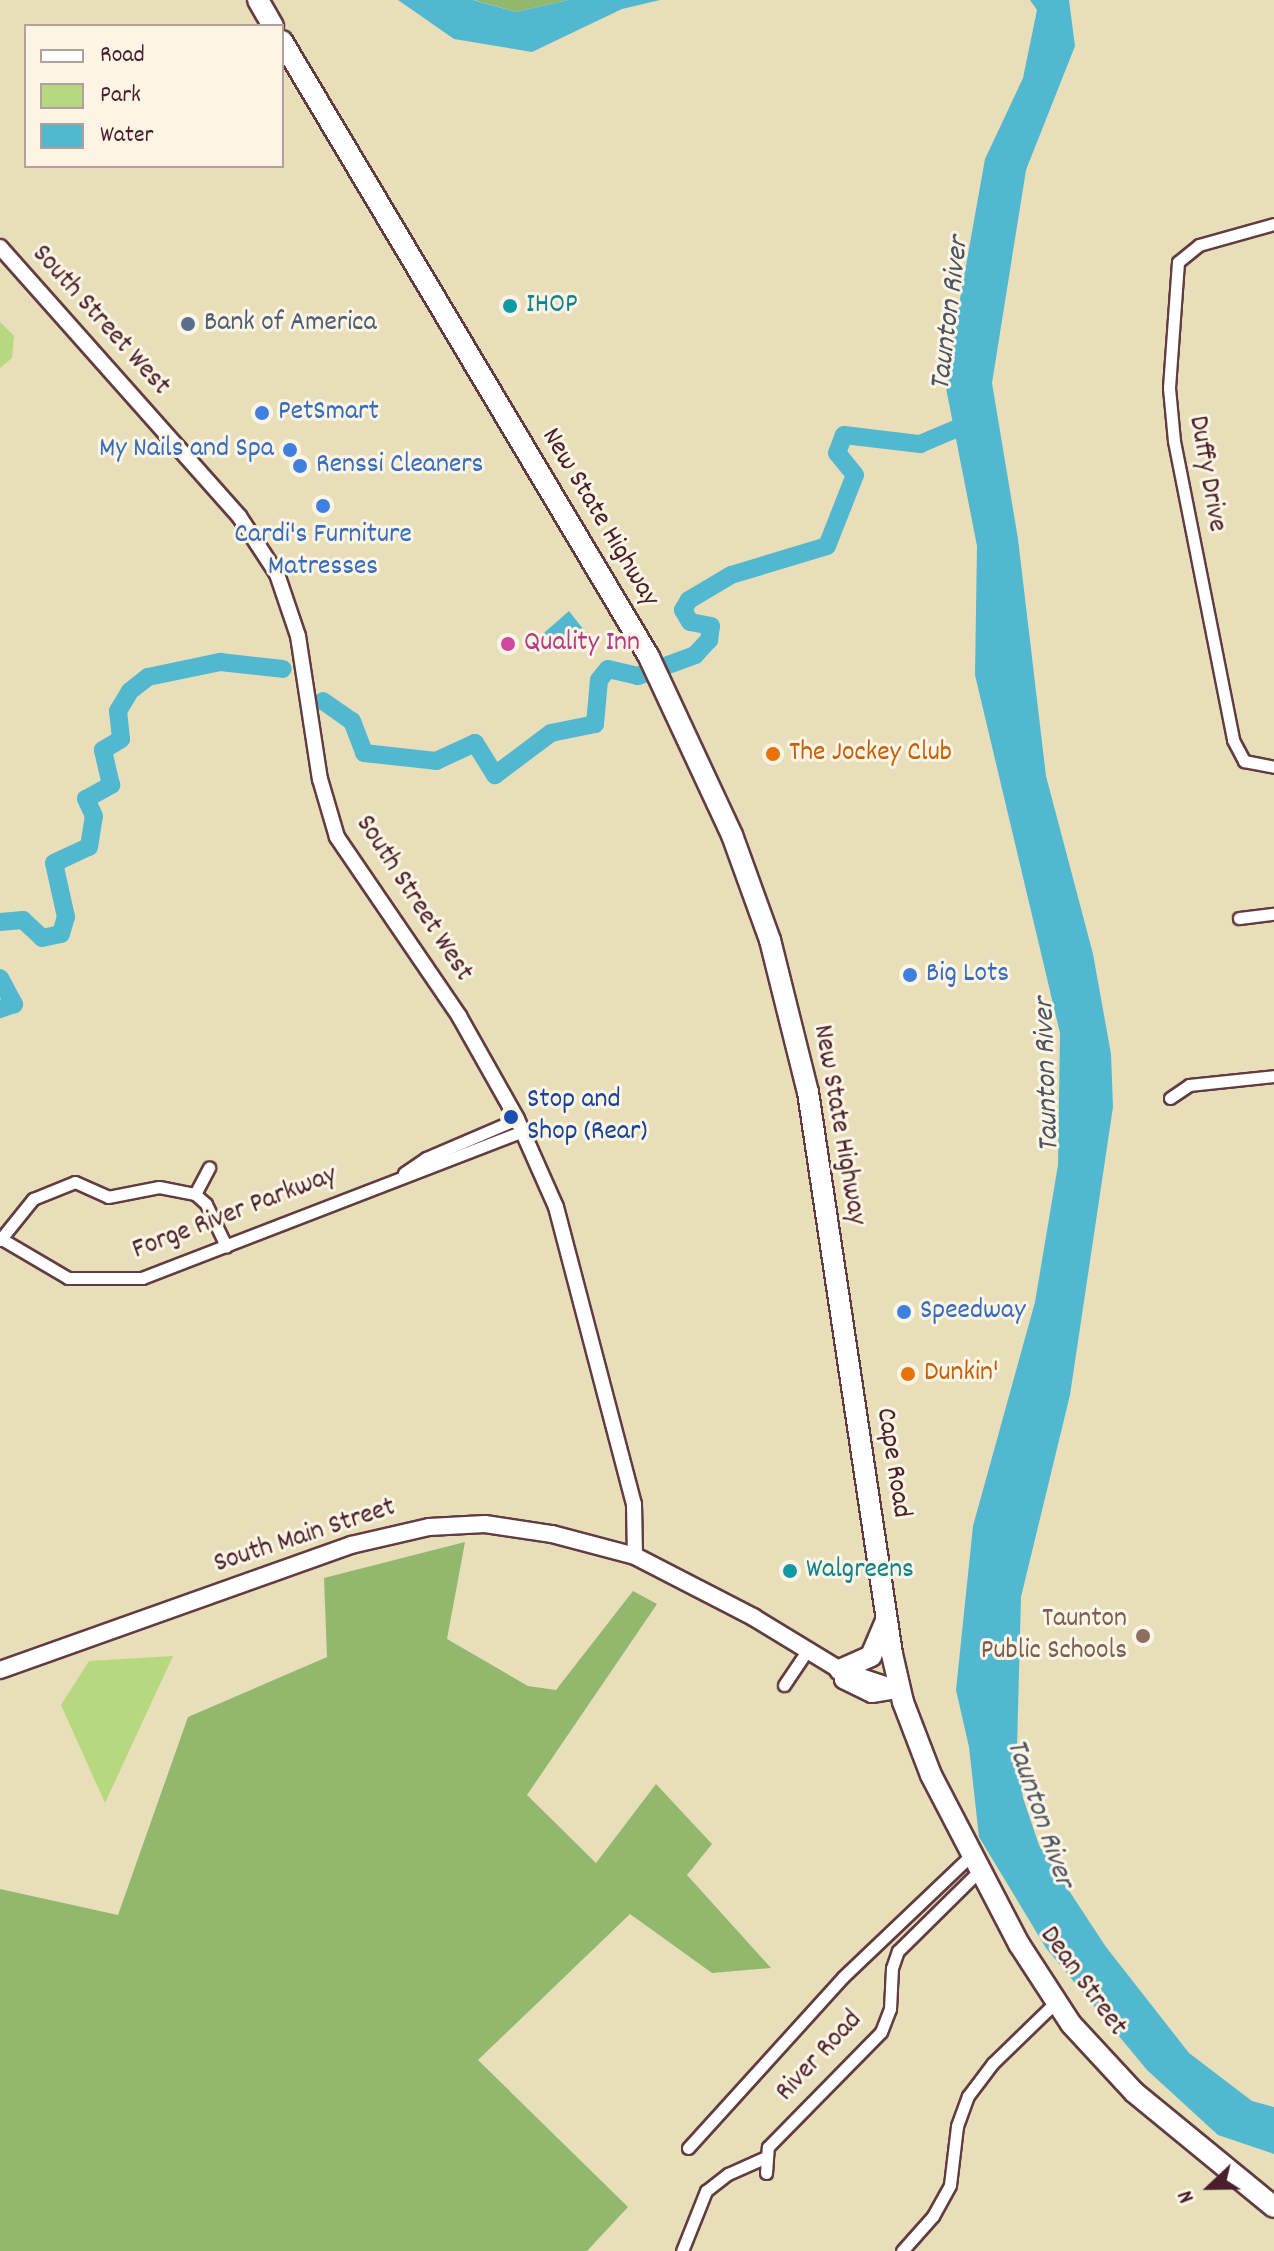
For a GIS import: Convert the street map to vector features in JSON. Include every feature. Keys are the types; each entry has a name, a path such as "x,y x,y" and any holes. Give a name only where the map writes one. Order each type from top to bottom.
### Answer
{"highway":[{"path":"258,0 272,24"},
{"name":"New State Highway","path":"284,44 664,683 729,826 777,966 811,1106 837,1292"},
{"name":"Cape Road","path":"837,1292 885,1611 900,1690"},
{"path":"840,1670 857,1666 875,1651 885,1611"},
{"name":"Dean Street","path":"900,1690 931,1775 975,1863 1055,2003 1141,2098 1274,2207"}],"main road":[{"name":"South Main Street","path":"0,1670 351,1545 429,1527 516,1527 635,1556"},
{"path":"635,1556 771,1628 840,1670 900,1690"},
{"path":"771,1628 862,1691 900,1690"}],"street":[{"name":"Duffy Drive","path":"1274,224 1199,245 1178,262 1169,388 1174,441 1233,740 1244,761 1274,767"},
{"name":"South Street West","path":"0,247 239,516 266,554 295,624 320,779 337,837 441,987 520,1125 556,1207 634,1504 635,1556"},
{"path":"1239,918 1274,914"},
{"path":"1170,1098 1189,1085 1274,1076"},
{"name":"Forge River Parkway","path":"0,1239 45,1269 89,1282 142,1278 400,1176 426,1158 520,1125"},
{"path":"195,1194 209,1168"},
{"path":"0,1239 33,1199 62,1183 75,1182 108,1197 159,1187 195,1194 206,1204 226,1246"},
{"path":"784,1685 805,1654"},
{"path":"688,2148 843,1977 975,1863"},
{"name":"River Road","path":"682,2251 706,2191 728,2174 764,2158 768,2147 881,2032 890,2009 892,1968 898,1951 975,1863"},
{"path":"902,2251 933,2216 950,2185 957,2126 968,2096 993,2063 1055,2003"},
{"path":"764,2158 766,2173"}],"green space":[{"path":"474,0 568,0 516,12"},
{"path":"0,322 14,336 12,358 0,368"},
{"path":"465,1542 447,1639 528,1686 556,1690 633,1591 657,1604 527,1795 596,1863 656,1784 712,1844 687,1875 771,1968 712,1973 630,1914 478,2060 628,2207 587,2251 0,2251 0,1889 118,1915 188,1717 327,1657 324,1578"},
{"path":"173,1656 105,1803 61,1705 89,1661"}],"water":[{"path":"398,0 473,0 516,12 568,0 660,0 622,9 532,52 454,39"},
{"path":"1030,0 1069,0 1075,46 1026,170 992,383 1018,539 1046,776 1093,954 1111,1054 1113,1107 1070,1395 1021,1597 1017,1748 1023,1798 1039,1845 1106,1947 1189,2053 1252,2101 1274,2107 1274,2154 1218,2135 1147,2070 1046,1948 979,1837 969,1747 956,1690 973,1526 1035,1302 1058,1165 1060,1033 975,675 977,546 945,383 985,159 1023,78 1037,10"},
{"path":"569,611 587,634 558,652 544,633"}],"waterway":[{"path":"323,701 352,721 364,753 436,761 475,743 495,775 551,733 595,724 599,680 608,669 638,676 695,655 709,640 711,626 690,622 683,610 689,600 731,575 827,546 855,475 837,453 844,435 920,444 972,422"},
{"path":"0,922 23,920 42,938 61,934 66,917 54,863 89,847 94,816 86,799 111,785 103,750 121,739 118,711 130,691 148,677 220,662 283,669"},
{"path":"0,978 14,1004 0,1009"}],"place":[{"name":"IHOP","path":"510,306"},
{"name":"Bank of America","path":"188,324"},
{"name":"PetSmart","path":"262,413"},
{"name":"My Nails and Spa","path":"290,450"},
{"name":"Renssi Cleaners","path":"300,466"},
{"name":"Cardi's Furniture Matresses","path":"323,506"},
{"name":"Quality Inn","path":"508,644"},
{"name":"The Jockey Club","path":"773,754"},
{"name":"Big Lots","path":"910,975"},
{"name":"Stop and Shop (Rear)","path":"511,1117"},
{"name":"Speedway","path":"904,1312"},
{"name":"Dunkin'","path":"908,1374"},
{"name":"Walgreens","path":"790,1571"},
{"name":"Taunton Public Schools","path":"1143,1636"}],"water label":[{"name":"Taunton River","path":"952,314"},
{"name":"Taunton River","path":"1049,1075"},
{"name":"Taunton River","path":"1038,1814"}]}
